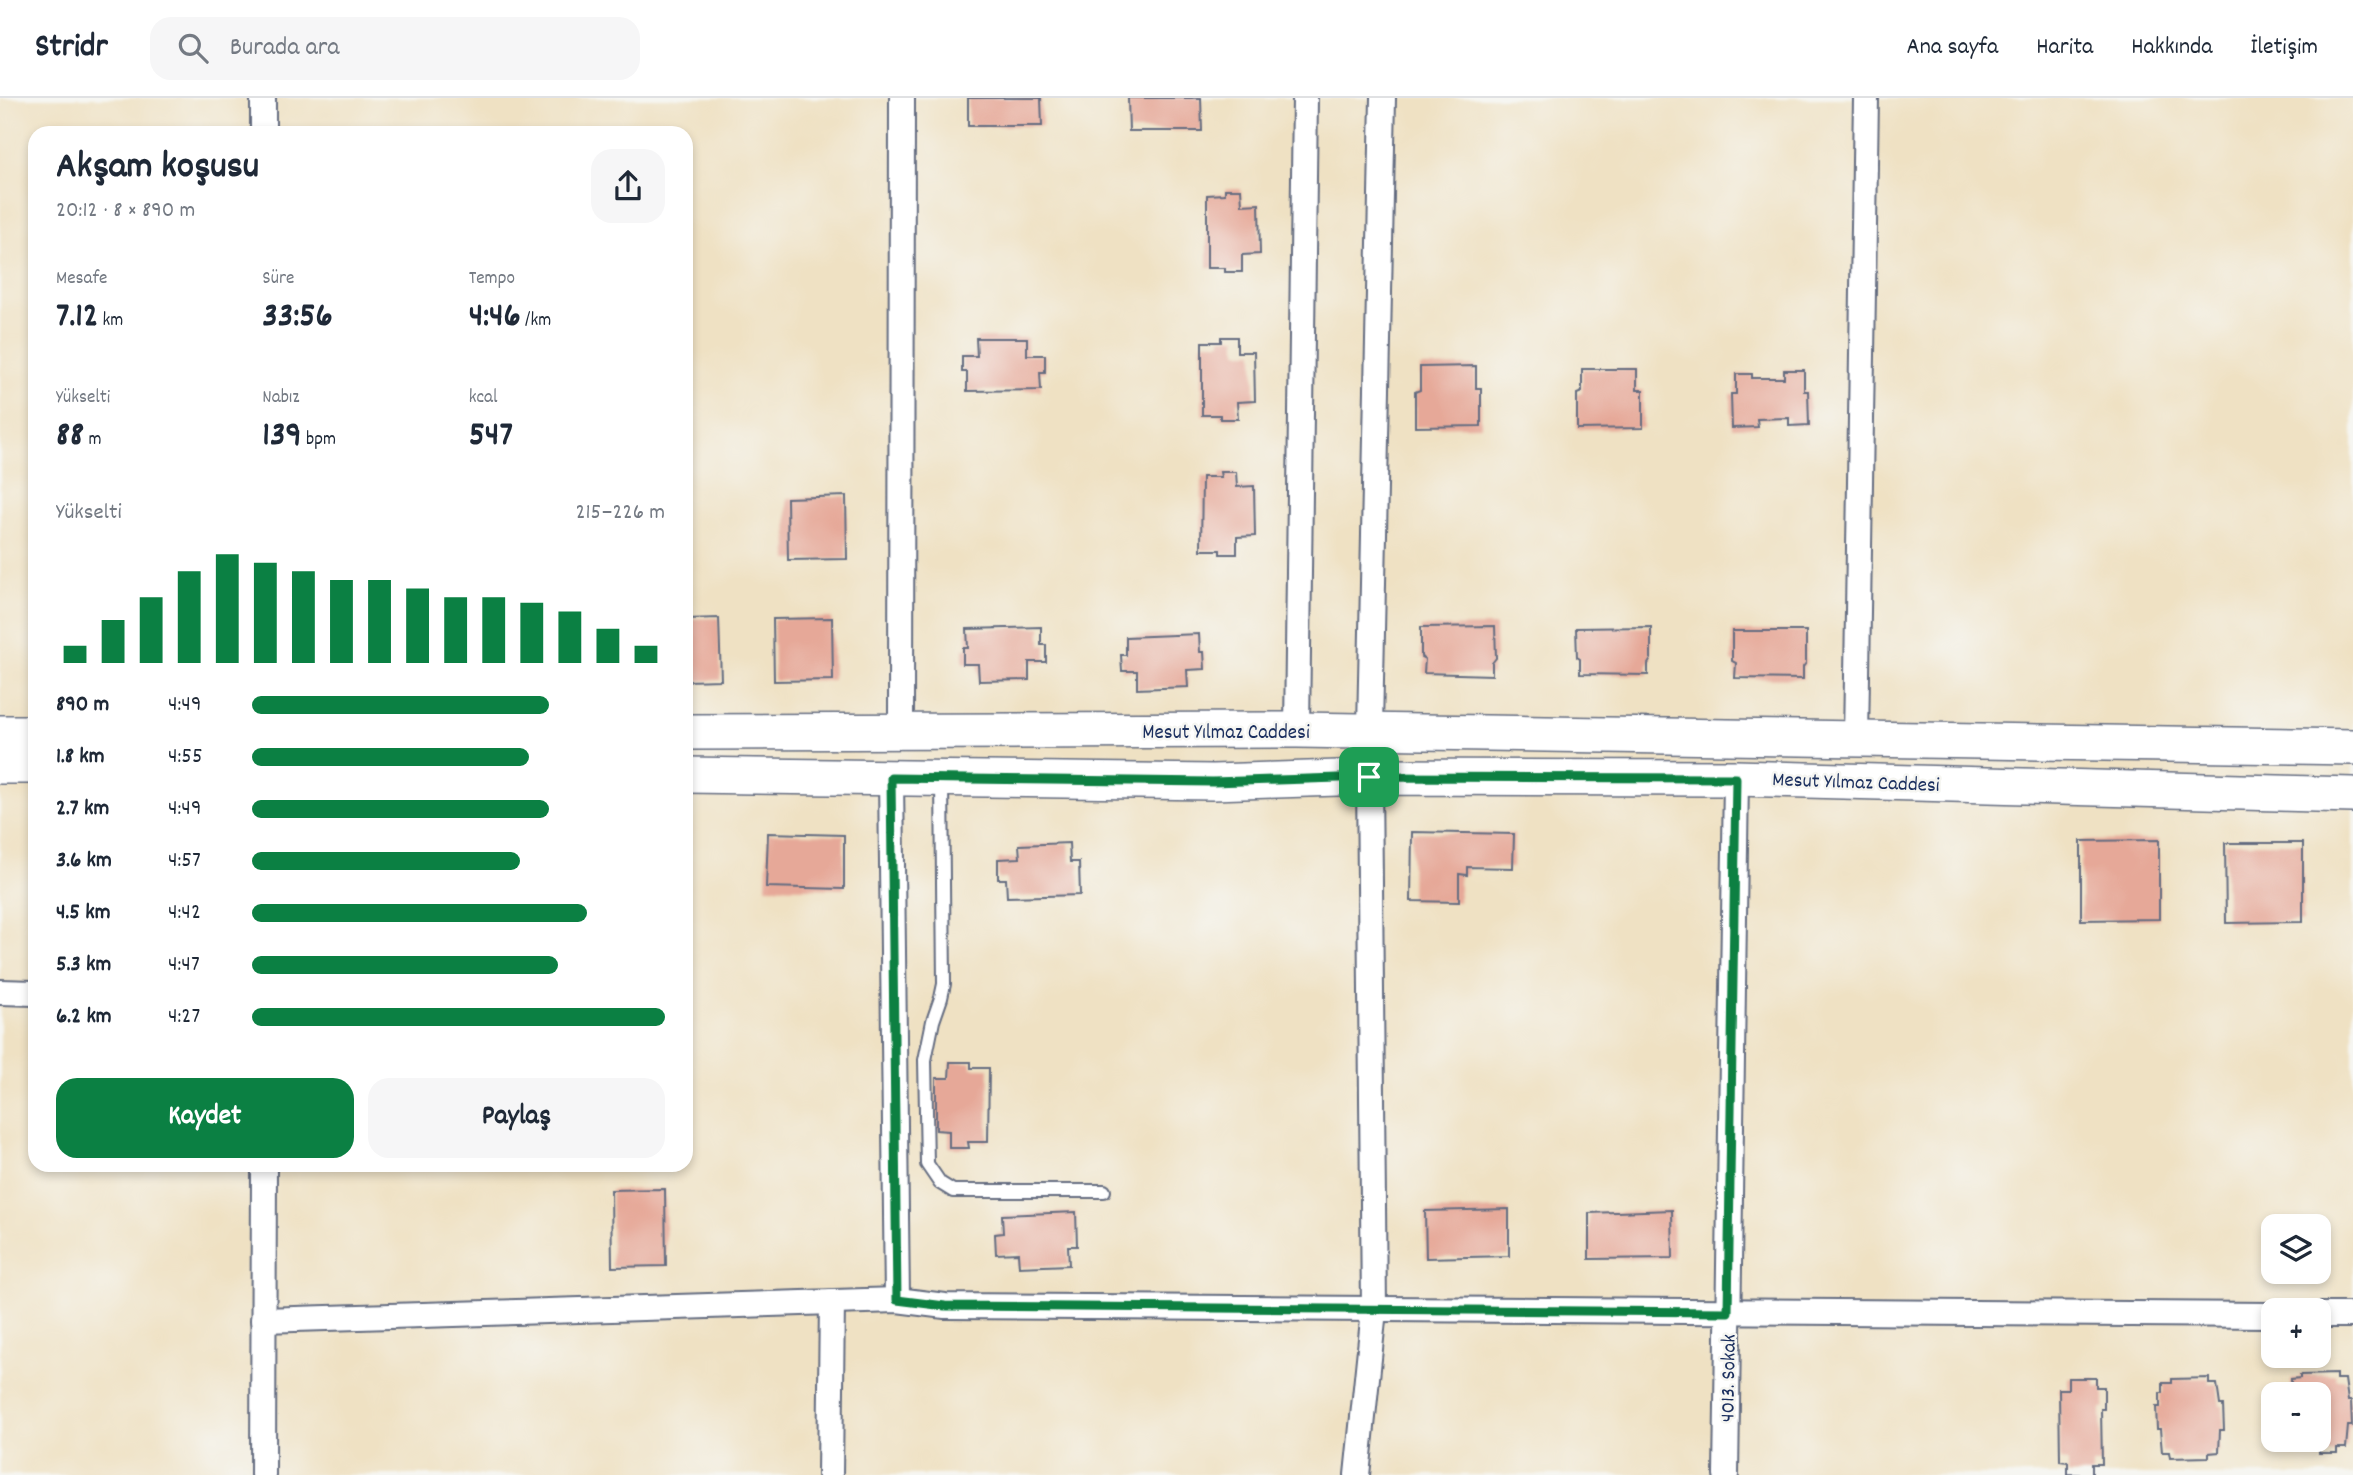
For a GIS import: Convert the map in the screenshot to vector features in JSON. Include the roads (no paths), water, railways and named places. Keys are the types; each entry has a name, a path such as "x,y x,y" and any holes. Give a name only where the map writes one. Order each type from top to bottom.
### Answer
{"main road":[{"name":"Mesut Yılmaz Caddesi","path":"693,732 1297,730 2353,747"},
{"path":"0,733 28,733"},
{"path":"0,766 28,766"},
{"name":"Mesut Yılmaz Caddesi","path":"693,775 1213,782 1369,777 1736,778 2353,795"}],"street":[{"path":"263,98 263,126"},
{"path":"901,731 902,98"},
{"path":"1297,730 1305,98"},
{"path":"1357,1475 1374,1310 1369,777 1383,98"},
{"path":"1856,740 1866,98"},
{"path":"891,778 897,1300"},
{"name":"4013. Sokak","path":"1726,1475 1736,778"},
{"path":"0,992 28,993"},
{"path":"263,1475 264,1172"},
{"path":"263,1320 897,1300 945,1306 2261,1315"},
{"path":"830,1475 832,1302"},
{"path":"2331,1315 2353,1315"}],"lane":[{"path":"942,778 944,984 933,1021 926,1060 927,1164 940,1183 953,1191 1104,1191"}]}
